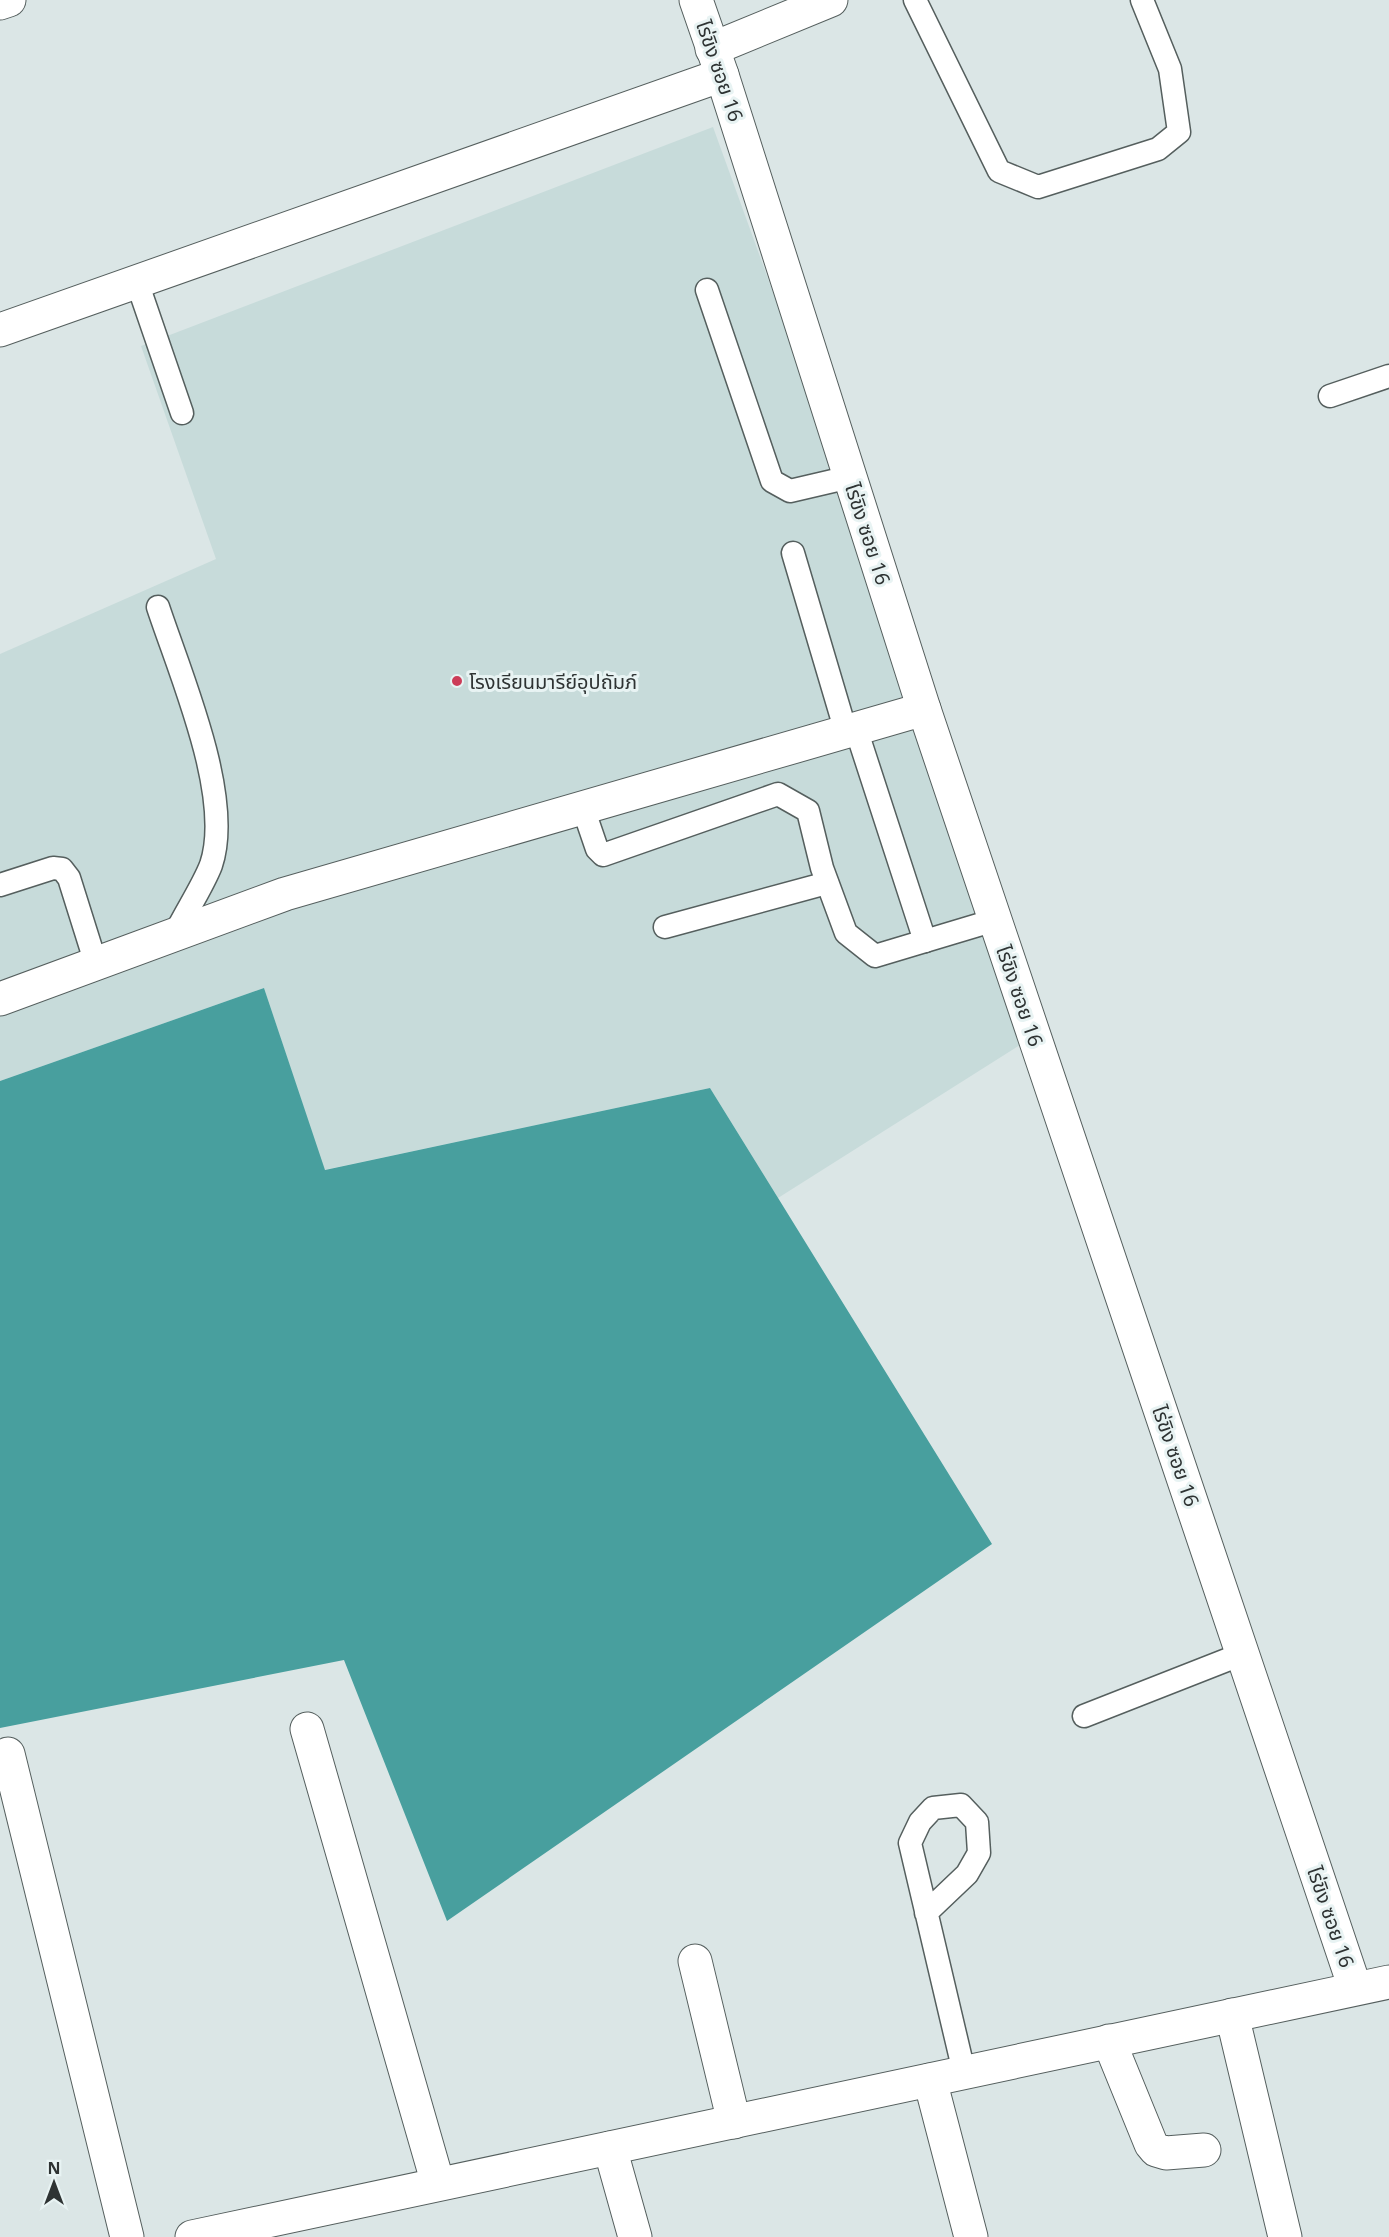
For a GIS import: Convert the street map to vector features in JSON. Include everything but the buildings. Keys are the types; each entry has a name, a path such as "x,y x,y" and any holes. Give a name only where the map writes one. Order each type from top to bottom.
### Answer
{"street":[{"path":"0,3 9,0"},
{"name":"ไร่ขิง ซอย 16","path":"696,0 924,709 1355,1988"},
{"path":"0,330 137,282 717,62 831,0"},
{"path":"0,999 285,894 924,709"},
{"path":"307,1729 438,2184"},
{"path":"8,1754 127,2237"},
{"path":"695,1961 734,2122"},
{"path":"192,2237 1389,1982"},
{"path":"1232,2015 1285,2237"},
{"path":"1109,2041 1151,2144 1156,2150 1166,2153 1204,2150"},
{"path":"930,2080 971,2237"},
{"path":"610,2148 635,2237"}],"lane":[{"path":"915,0 999,171 1038,187 1158,149 1179,132 1170,69 1142,0"},
{"path":"137,282 182,413"},
{"path":"707,290 772,481 790,491 850,477"},
{"path":"1330,396 1389,376"},
{"path":"793,553 851,730 925,941"},
{"path":"158,607 208,759 217,834 210,865 175,934"},
{"path":"583,808 597,849 603,855 778,794 808,811 827,883 846,933 875,956 995,920"},
{"path":"0,885 52,868 62,870 69,878 96,964"},
{"path":"665,927 827,883"},
{"path":"1084,1716 1242,1654"},
{"path":"926,1913 964,2072"}],"shaded area":[{"name":"โรงเรียนมารีย์อุปถัมภ์","path":"713,127 924,709 1023,1043 778,1198 710,1088 324,1170 264,988 0,1081 0,654 216,559 141,346"}],"water":[{"path":"264,988 325,1170 710,1088 992,1544 447,1921 344,1660 0,1728 0,1081"}],"place":[{"name":"โรงเรียนมารีย์อุปถัมภ์","path":"457,681"}]}
